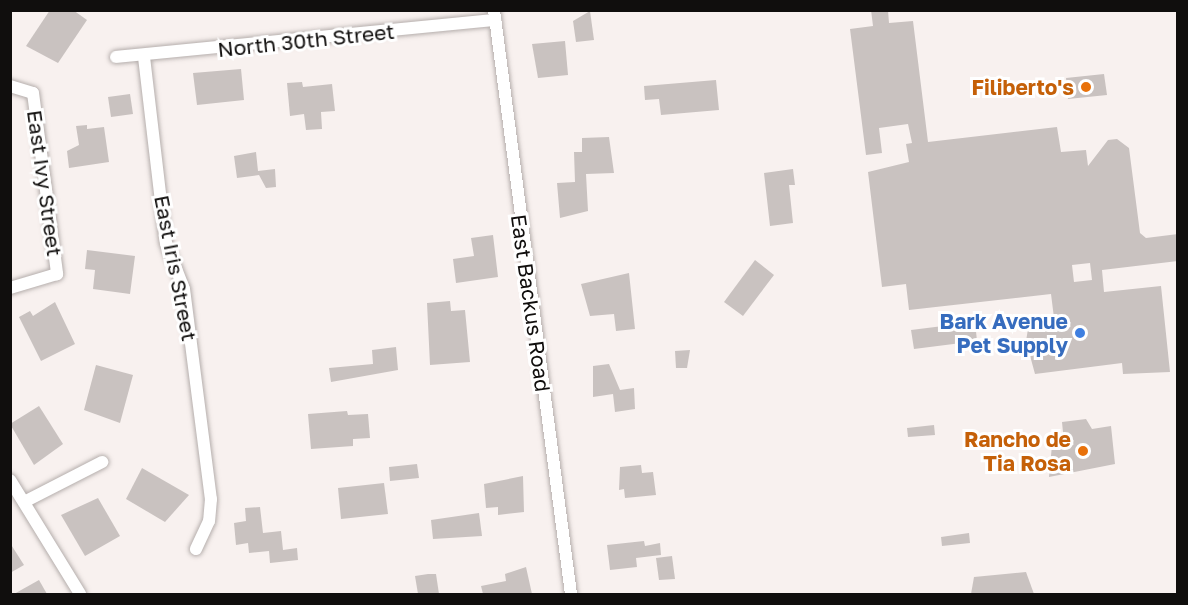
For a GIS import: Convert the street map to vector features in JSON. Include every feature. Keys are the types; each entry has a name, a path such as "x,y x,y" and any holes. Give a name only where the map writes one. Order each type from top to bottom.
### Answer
{"street":[{"name":"North 30th Street","path":"116,57 144,57 495,15"},
{"name":"East Backus Road","path":"495,15 571,594"},
{"name":"East Iris Street","path":"144,57 166,243 184,289 211,499 209,521 196,549"},
{"name":"East Ivy Street","path":"10,86 33,93 57,274 10,288"},
{"path":"24,502 102,462"},
{"path":"10,480 80,594"}],"building":[{"path":"50,10 73,10 87,20 58,63 26,46"},
{"path":"871,10 888,10 889,23 913,21 928,142 1057,127 1061,152 1086,150 1088,166 1108,140 1117,139 1129,148 1140,233 1146,238 1178,234 1178,261 1102,270 1104,292 1161,286 1170,372 1123,374 1122,363 1035,374 1026,341 1028,329 1055,326 1051,294 909,310 906,284 882,287 868,172 909,162 906,144 912,143 908,124 879,128 882,153 866,155 850,29 873,26","holes":["1090,263 1092,280 1074,282 1072,265"]},
{"path":"590,11 594,40 576,42 573,21"},
{"path":"565,41 568,75 538,78 532,44"},
{"path":"241,69 244,100 197,105 193,73"},
{"name":"Filiberto's","path":"1104,74 1107,95 1068,99 1066,78"},
{"path":"716,80 719,110 661,115 659,99 645,100 644,86"},
{"path":"302,82 303,87 332,84 335,111 321,112 322,129 306,130 304,114 290,116 287,83"},
{"path":"130,94 133,114 111,117 108,97"},
{"path":"87,125 87,129 104,127 109,162 69,168 67,151 79,145 76,126"},
{"path":"609,137 614,173 586,174 588,211 560,218 557,183 575,182 574,152 582,152 582,138"},
{"path":"256,152 258,171 275,169 276,187 266,188 259,175 237,178 234,156"},
{"path":"793,169 795,185 789,185 793,223 770,226 764,173"},
{"path":"493,235 498,277 456,283 453,259 474,256 471,238"},
{"path":"87,250 135,256 130,294 93,289 95,270 85,269"},
{"path":"755,260 774,275 743,316 724,302"},
{"path":"629,273 635,329 616,331 614,314 590,316 581,284"},
{"path":"450,301 451,311 465,310 470,362 430,365 427,303"},
{"path":"55,302 75,344 41,361 19,317 30,311 33,316"},
{"path":"975,322 977,341 914,349 911,330"},
{"path":"396,347 398,370 331,382 329,368 373,364 372,350"},
{"path":"690,350 687,368 676,368 675,351"},
{"path":"609,364 620,390 634,388 635,409 615,412 613,394 593,397 593,366"},
{"path":"96,365 133,375 120,423 84,410"},
{"path":"39,406 63,444 34,465 10,424"},
{"path":"347,411 348,415 368,414 370,438 353,439 353,446 311,449 308,414"},
{"name":"Rancho de Tia Rosa","path":"1086,419 1092,429 1111,426 1115,464 1049,477 1052,445 1064,443 1062,422"},
{"path":"934,425 935,435 908,437 907,428"},
{"path":"417,464 419,478 390,481 389,467"},
{"path":"641,465 642,473 653,472 656,495 625,498 624,489 619,490 620,467"},
{"path":"142,468 189,495 165,522 126,499"},
{"path":"523,476 524,512 498,515 498,507 486,508 484,484"},
{"path":"384,483 388,514 341,519 338,488"},
{"path":"98,498 120,536 85,556 61,515"},
{"path":"260,507 263,533 281,531 283,550 297,548 298,560 270,563 269,551 249,553 248,543 236,545 234,523 246,521 245,508"},
{"path":"479,513 482,536 433,539 431,520"},
{"path":"969,533 970,543 942,546 941,537"},
{"path":"644,541 645,546 660,543 661,555 636,558 637,567 610,570 607,545"},
{"path":"10,543 24,565 10,573"},
{"path":"672,556 675,579 659,580 656,558"},
{"path":"526,567 532,594 483,594 481,586 506,581 505,574"},
{"path":"1026,572 1034,594 971,594 974,577"},
{"path":"436,574 439,594 418,594 415,576"},
{"path":"39,580 47,594 14,594"}],"place":[{"name":"Filiberto's","path":"1086,87"},
{"name":"Bark Avenue Pet Supply","path":"1080,333"},
{"name":"Rancho de Tia Rosa","path":"1083,451"}]}
